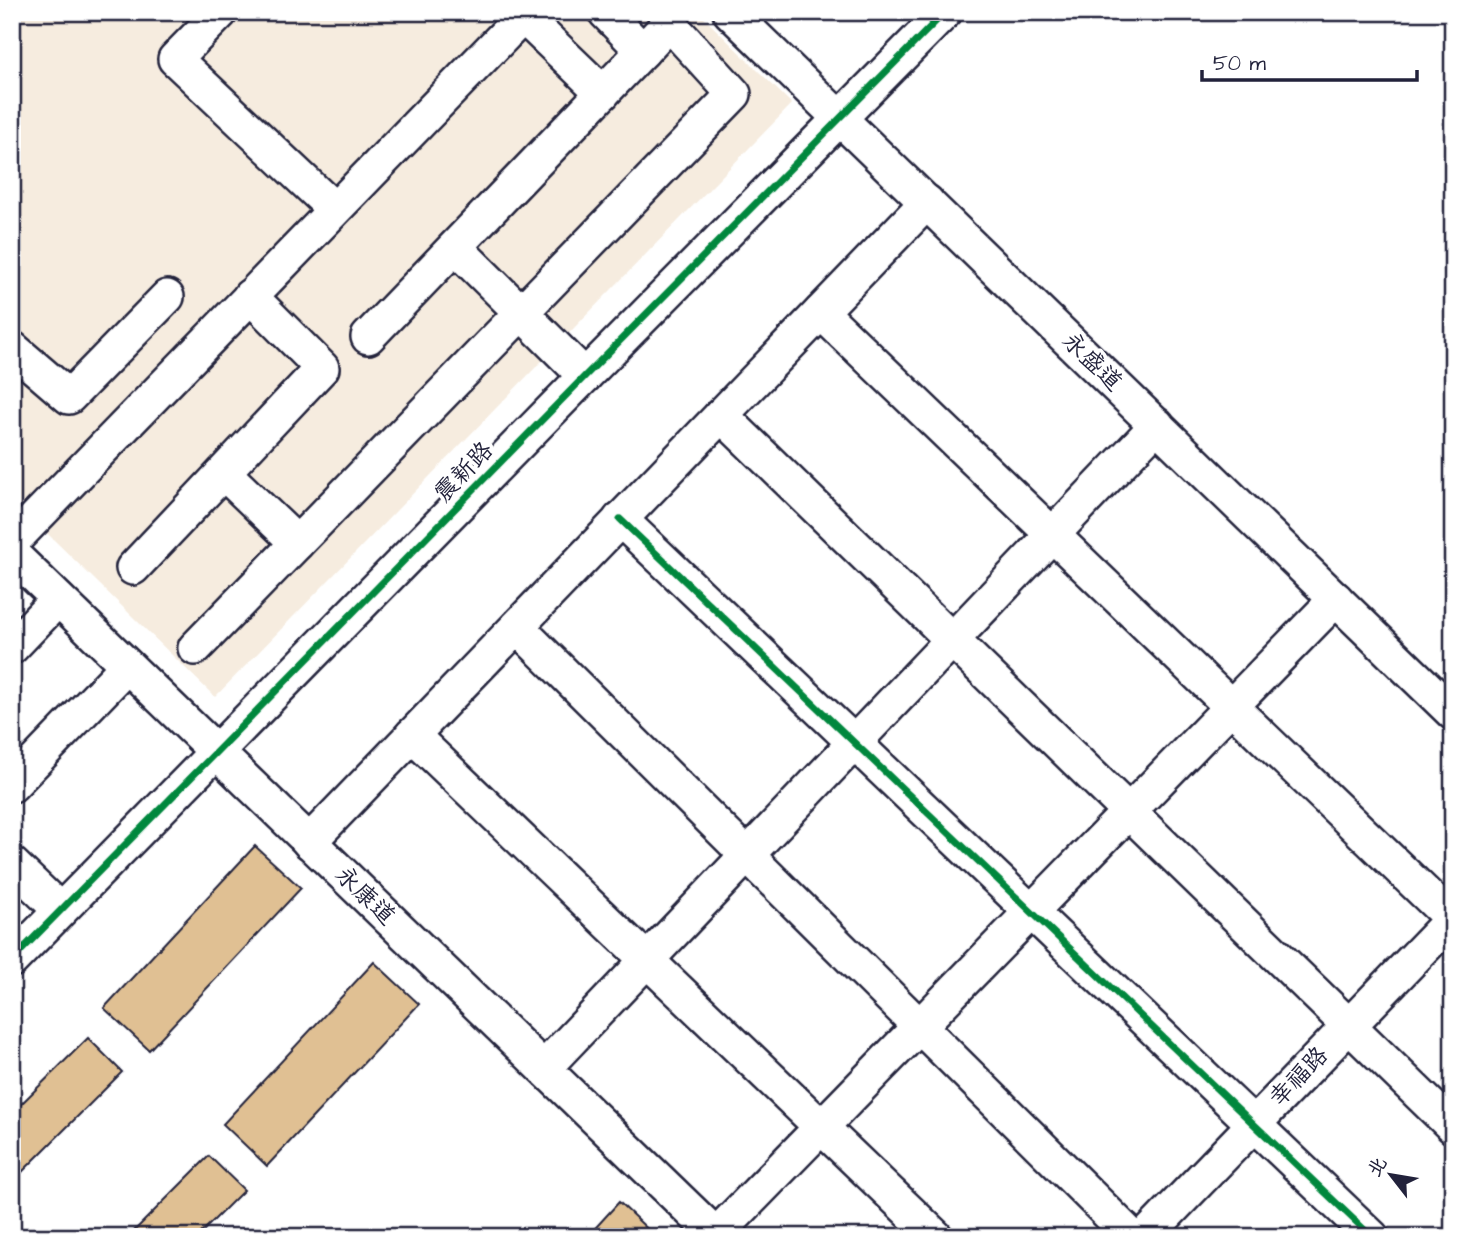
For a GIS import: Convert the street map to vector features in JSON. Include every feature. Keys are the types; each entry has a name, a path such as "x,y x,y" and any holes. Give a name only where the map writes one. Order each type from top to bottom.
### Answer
{"street":[{"path":"221,12 175,59 334,209"},
{"path":"605,12 643,51"},
{"name":"永盛道","path":"730,12 1453,713"},
{"name":"震新路","path":"12,960 945,12"},
{"path":"12,542 525,14 603,93"},
{"path":"195,648 734,94 669,23 368,337"},
{"path":"309,842 927,202"},
{"path":"455,247 585,376"},
{"path":"133,568 322,368 250,296"},
{"path":"12,348 69,397 167,297"},
{"path":"821,312 1452,919"},
{"path":"721,415 1453,1127"},
{"path":"544,1069 1157,425"},
{"path":"224,472 297,543"},
{"path":"620,519 1371,1237"},
{"name":"永康道","path":"12,554 717,1236"},
{"path":"12,647 58,598"},
{"path":"717,1236 1336,599"},
{"path":"517,627 1132,1237"},
{"path":"12,785 127,666"},
{"path":"412,735 936,1237"},
{"path":"12,864 60,911"},
{"name":"幸福路","path":"1145,1237 1452,919"}],"shaded area":[{"path":"12,12 698,12 792,104 215,697 12,499"}],"building":[{"path":"255,846 301,888 149,1050 104,1008"},
{"path":"374,962 419,1004 267,1166 223,1124"},
{"path":"88,1038 122,1072 12,1182 12,1113"},
{"path":"209,1156 244,1190 197,1237 128,1237"},
{"path":"619,1202 656,1237 587,1237"}],"cycle path":[{"path":"12,960 945,12"},
{"path":"620,519 1372,1237"}]}
